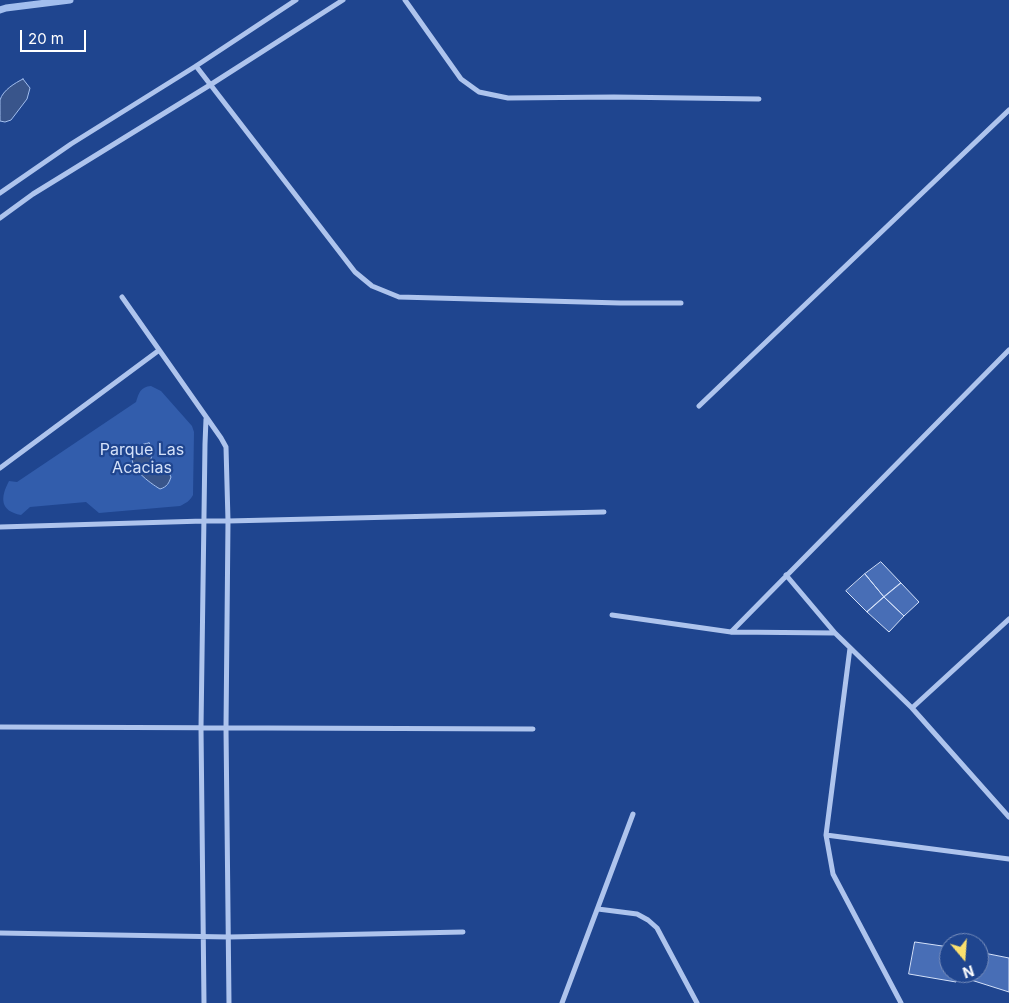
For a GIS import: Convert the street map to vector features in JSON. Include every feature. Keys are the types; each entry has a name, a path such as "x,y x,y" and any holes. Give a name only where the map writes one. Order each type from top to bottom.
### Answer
{"street":[{"path":"0,194 71,144 196,66 296,0"},
{"path":"0,218 33,194 210,85 342,0"},
{"path":"405,0 461,79 479,92 508,98 759,99"},
{"path":"196,66 355,272 372,286 399,297 681,303"},
{"path":"699,406 1009,110"},
{"path":"122,297 226,447 228,521 226,728 230,1003"},
{"path":"731,632 1009,350"},
{"path":"0,468 158,351"},
{"path":"204,1003 201,728 206,419"},
{"path":"0,527 604,512"},
{"path":"786,575 835,633 912,708 1009,817"},
{"path":"612,615 731,632 835,633"},
{"path":"912,708 1009,619"},
{"path":"850,648 826,835 833,874 901,1003"},
{"path":"0,728 533,729"},
{"path":"562,1003 633,814"},
{"path":"826,835 1009,859"},
{"path":"598,909 636,914 648,920 657,928 697,1003"},
{"path":"0,933 229,937 463,932"}],"green space":[{"name":"Parque Las Acacias","path":"151,386 161,391 192,426 194,432 193,495 188,502 180,506 99,513 86,502 30,507 21,515 14,513 6,507 3,498 9,481 17,482 136,402 142,389"}],"shaded area":[{"path":"23,79 30,88 27,99 11,120 0,121 0,100 2,96 10,87"},
{"path":"149,443 153,448 151,465 165,470 171,477 167,484 160,489 140,474 133,464 134,451 140,446"}],"building":[{"path":"881,562 901,583 884,597 865,574"},
{"path":"865,574 884,597 867,612 846,591"},
{"path":"901,583 919,602 904,616 884,597"},
{"path":"884,597 904,616 889,632 867,612"},
{"path":"915,942 939,946 939,979 909,974"},
{"path":"989,954 1009,958 1009,992 981,983 989,983"}],"waterway":[{"path":"0,10 70,0"}]}
